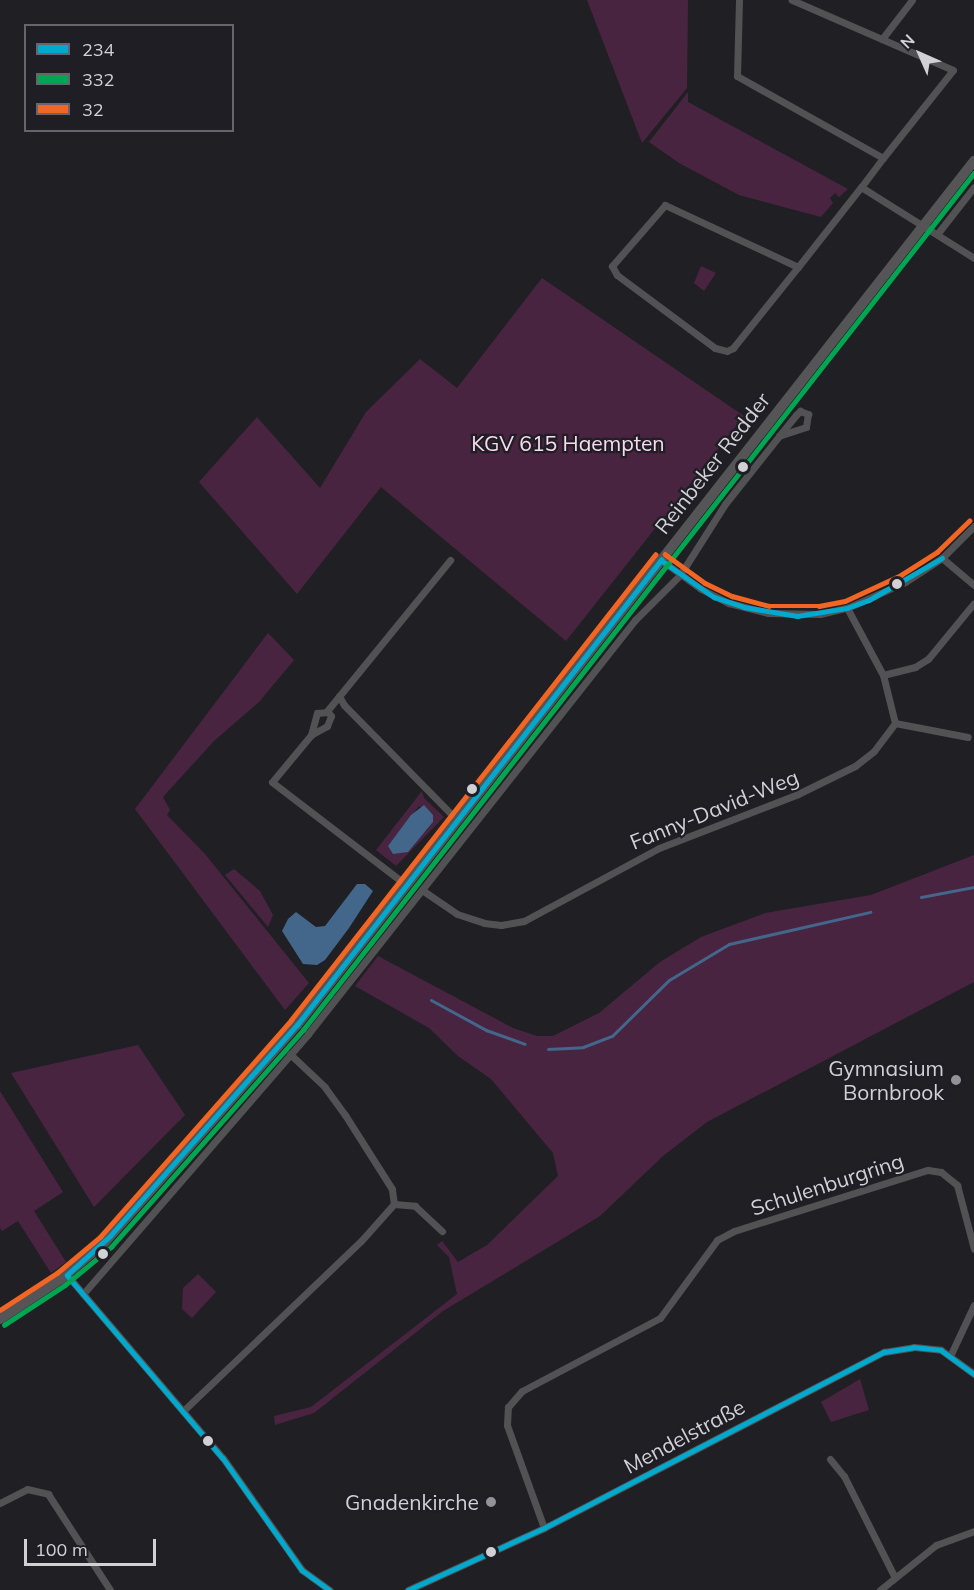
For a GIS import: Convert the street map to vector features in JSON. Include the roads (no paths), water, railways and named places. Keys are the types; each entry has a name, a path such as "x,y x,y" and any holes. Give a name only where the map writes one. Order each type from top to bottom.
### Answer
{"main road":[{"name":"Reinbeker Redder","path":"0,1319 67,1275 110,1236 297,1025 974,161"}],"street":[{"path":"739,0 737,76 883,159"},
{"path":"792,0 953,70 798,267 733,348 724,352 617,275 612,266 665,205 798,267"},
{"path":"882,39 912,0"},
{"path":"861,187 938,233 974,258"},
{"path":"938,233 974,187"},
{"name":"Reinbeker Redder","path":"83,1294 290,1054 635,620 680,575 725,504 779,436 798,413 808,414 806,427 779,436"},
{"path":"661,560 714,597 768,613 797,616 847,608 905,582 942,558 974,526"},
{"path":"942,558 974,585"},
{"path":"310,735 317,713 327,711 450,560"},
{"path":"883,675 915,667 928,659 974,603"},
{"path":"847,608 883,675 895,723 968,737"},
{"path":"339,696 352,714 457,820"},
{"path":"327,711 330,722 310,735 272,782 406,885"},
{"name":"Fanny-David-Weg","path":"422,890 457,914 484,923 501,925 524,921 659,848 798,794 855,766 874,750 895,723"},
{"path":"183,1411 361,1241 394,1204 392,1189 345,1115 325,1087 290,1054"},
{"name":"Schulenburgring","path":"544,1528 507,1425 508,1407 522,1392 660,1318 717,1240 734,1231 928,1170 941,1172 957,1185 974,1249"},
{"path":"394,1204 415,1206 442,1231"},
{"path":"67,1275 223,1458 302,1570 330,1590"},
{"path":"951,1354 974,1305"},
{"name":"Mendelstraße","path":"408,1590 544,1528 884,1352 927,1347 951,1354 974,1374"},
{"path":"830,1459 844,1476 894,1576"},
{"path":"0,1503 27,1489 48,1494 110,1590"},
{"path":"880,1590 894,1576 936,1545 974,1531"}],"water":[{"path":"424,805 433,815 433,822 408,852 393,854 388,846 411,815"},
{"path":"357,884 365,884 373,891 349,928 325,960 317,965 303,964 282,931 288,919 296,912 316,927 325,926"}],"waterway":[{"path":"921,897 974,887"},
{"path":"548,1049 583,1047 612,1036 669,980 729,944 870,912"},
{"path":"431,1000 486,1030 525,1044"}],"place":[{"name":"Gymnasium Bornbrook","path":"956,1080"},
{"name":"Gnadenkirche","path":"491,1502"}],"park label":[{"name":"KGV 615 Haempten","path":"568,443"}]}
